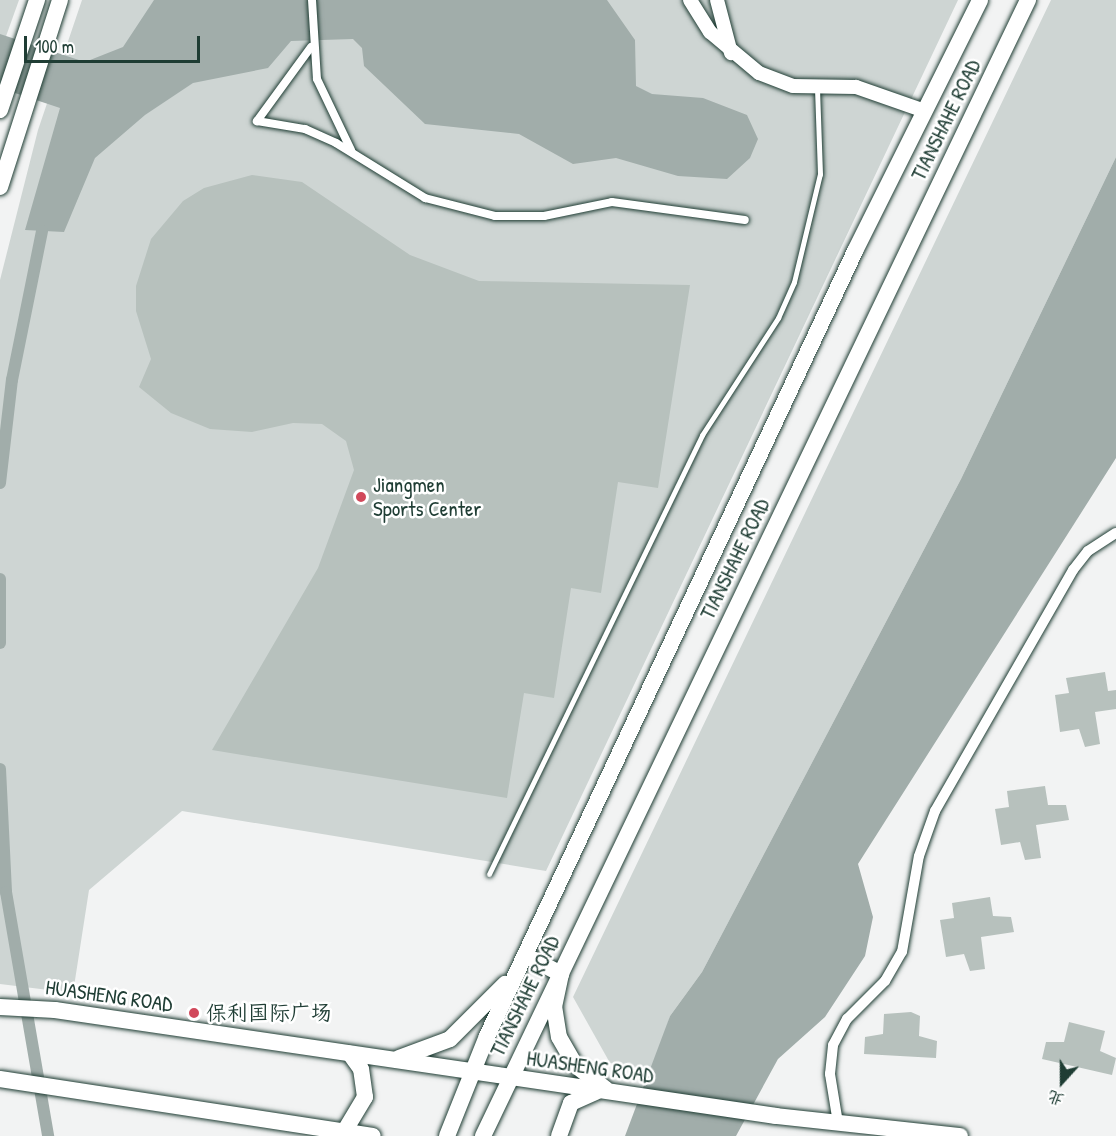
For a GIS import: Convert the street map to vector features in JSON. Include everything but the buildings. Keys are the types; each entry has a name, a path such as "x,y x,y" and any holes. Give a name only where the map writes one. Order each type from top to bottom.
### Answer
{"main road":[{"path":"0,187 18,123 60,0"},
{"name":"TIANSHAHE ROAD","path":"447,1136 472,1072 522,961 925,111 980,0"},
{"name":"TIANSHAHE ROAD","path":"483,1136 1028,0"},
{"path":"0,110 34,8"},
{"path":"384,1059 418,1053 450,1039 522,961 561,974 554,1006 559,1037 575,1065 614,1093"},
{"name":"HUASHENG ROAD","path":"1,1007 55,1010 776,1116 960,1136"},
{"path":"344,1132 365,1097 361,1068 350,1054"},
{"path":"7,1080 373,1136"},
{"path":"560,1136 571,1103 584,1095 614,1093"}],"street":[{"path":"312,0 311,47 324,102 352,151"},
{"path":"690,0 732,55 781,81 817,86 856,87 925,111"},
{"path":"717,0 732,55"},
{"path":"311,47 257,122 304,129 352,151 403,187 471,213 544,216 612,202 745,220"},
{"path":"838,1123 830,1074 833,1045 847,1018 885,981 902,952 919,856 935,811 1073,570 1088,551 1116,533"}],"lane":[{"path":"489,874 702,435 778,318 794,282 820,174 817,86"}],"shaded area":[{"path":"0,0 19,0 0,53"},
{"name":"Jiangmen Sports Center","path":"82,0 958,0 546,871 182,811 89,890 73,993 0,984 0,280 38,130"},
{"path":"154,0 607,0 635,40 636,86 652,94 703,98 747,115 758,139 750,158 727,179 678,176 616,158 573,164 519,134 425,124 364,66 362,48 353,39 291,41 268,68 193,83 145,115 95,158 64,232 25,230 60,108 0,88 0,34 85,62 123,47"},
{"path":"1051,0 1116,0 1116,157 961,479 702,972 670,1016 653,1071 610,1063 573,997"},
{"path":"1116,157 1116,458 858,864 873,917 865,956 825,1017 778,1059 736,1136 625,1136 670,1016 702,972 961,479"}],"waterway":[{"path":"0,483 12,380 42,231"},
{"path":"0,579 0,643"},
{"path":"0,769 6,892 48,1136"}],"place":[{"name":"Jiangmen Sports Center","path":"361,497"},
{"name":"保利国际广场","path":"194,1013"}]}
